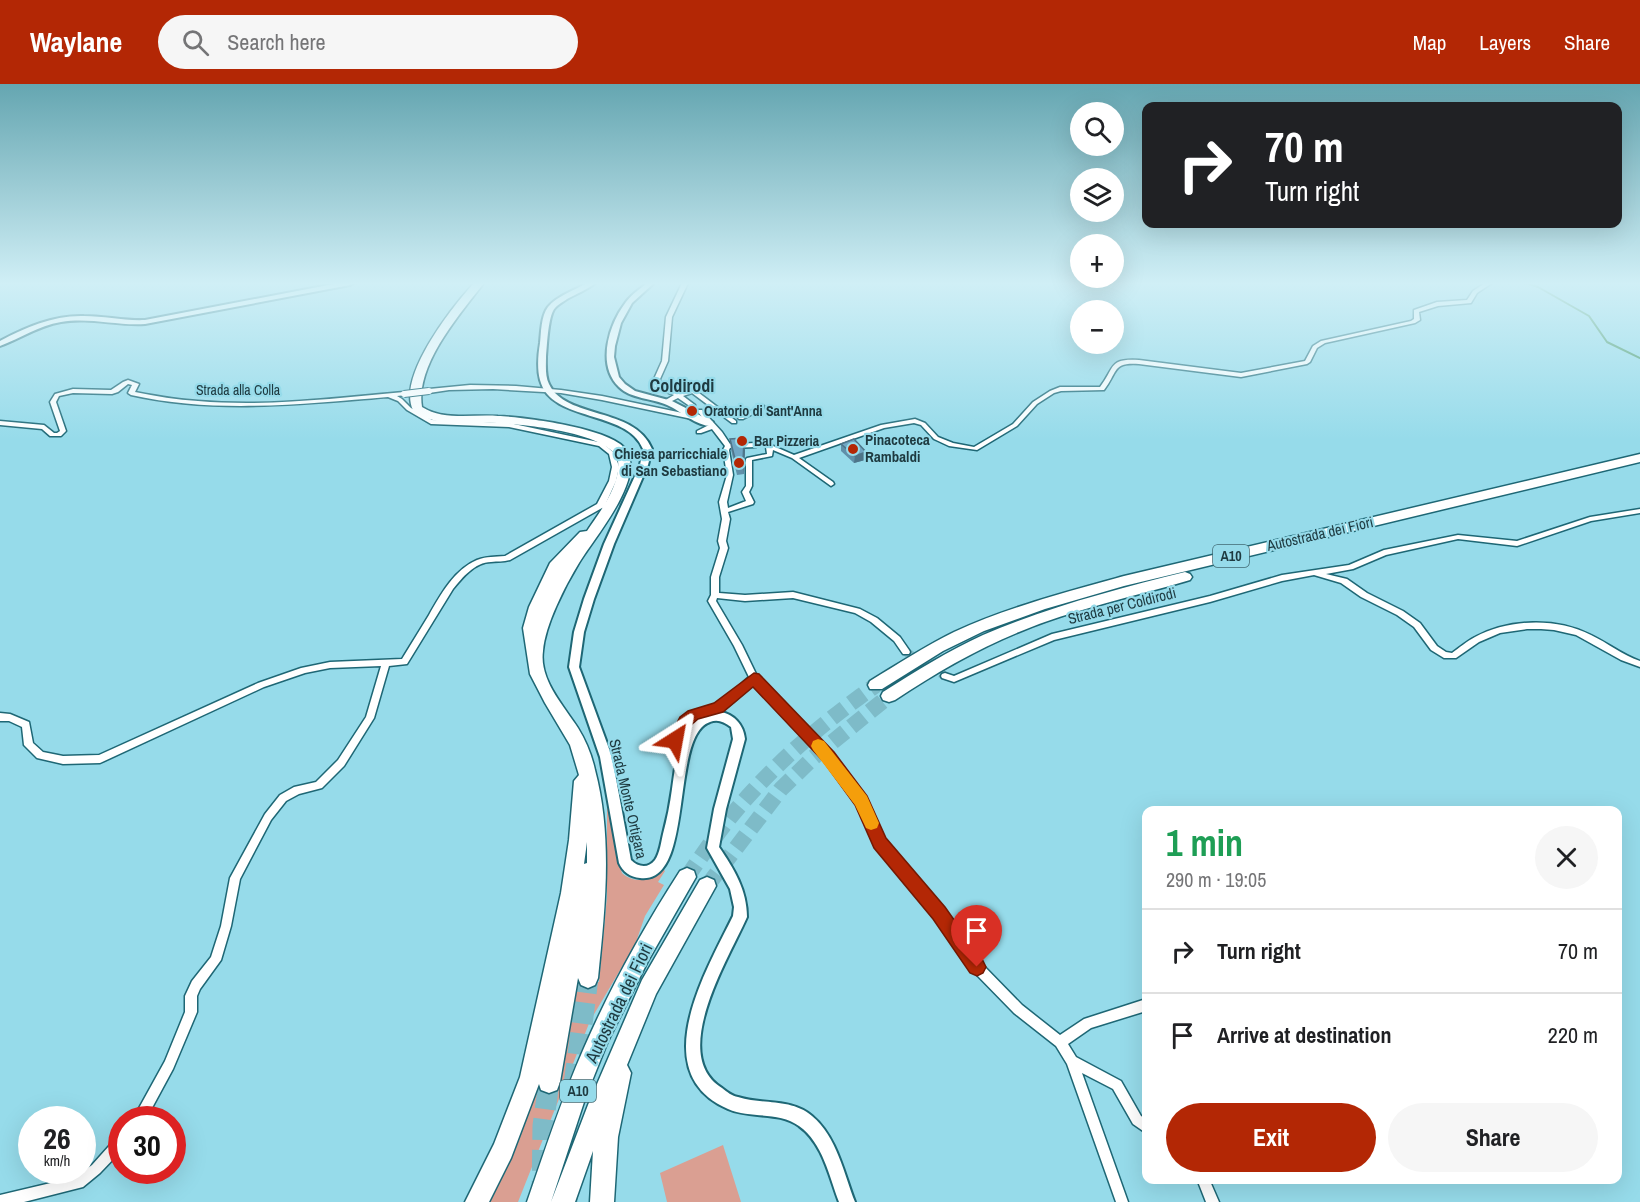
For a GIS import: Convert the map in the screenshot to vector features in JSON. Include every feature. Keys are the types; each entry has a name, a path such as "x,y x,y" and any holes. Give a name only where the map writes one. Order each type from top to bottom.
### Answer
{"highway":[{"path":"443,335 423,364 417,383 414,403 421,412 436,417 520,421 599,437 615,445 624,457 625,469 613,501 572,564 535,650 538,675 578,745 592,802 595,903 588,978"},
{"name":"Autostrada dei Fiori","path":"876,685 958,637 1052,601 1136,578 1640,458"},
{"name":"Autostrada dei Fiori","path":"889,696 971,648 1080,606 1173,580 1640,467"},
{"path":"477,1202 503,1150 531,1077 570,893 578,840 584,763"},
{"path":"549,1082 594,833"},
{"name":"Autostrada dei Fiori","path":"539,1202 600,1035 647,943 697,881 664,959 630,1029 563,1202"},
{"path":"602,1202 602,1162 607,1123 630,1029"}],"main road":[{"path":"0,344 18,335"},
{"path":"547,335 542,376 549,392"},
{"path":"615,335 609,363 614,376 623,387 666,402 713,426"},
{"name":"Strada Monte Ortigara","path":"549,392 561,401 622,424 644,439 648,453 626,499 589,599 577,640 574,666 606,757 625,863 634,871 640,873 654,869 662,858 678,792 681,763 691,733 699,722 706,718 721,716 734,722 738,727 739,739 720,809 713,848 735,884 742,903 740,917 699,1005 692,1032 699,1076 712,1092 732,1103 779,1110 804,1119 820,1136 847,1202"}],"street":[{"path":"667,335 665,361 657,387 679,395 693,406"},
{"path":"794,457 883,426 915,421 922,424 936,438 951,445 975,449 1015,425 1035,403 1052,392 1068,389 1102,390 1114,368 1124,362 1241,375 1307,362 1315,347 1323,342 1354,335"},
{"name":"Strada alla Colla","path":"0,423 44,428 52,435 58,435 63,431 53,402 57,395 74,391 112,392 123,382 129,381 136,384 131,393 133,394 183,402 276,403 485,387 604,398 692,417"},
{"path":"666,402 693,391 736,420"},
{"path":"0,717 10,718 26,725 29,745 40,755 63,760 100,759 251,689 283,677 330,665 404,662 450,586 470,568 490,559 503,561 603,505 611,487 614,468 612,454 601,444 509,425 431,422 409,409 400,400 386,395"},
{"path":"699,432 736,420 762,407"},
{"path":"700,411 728,446"},
{"path":"728,446 756,445"},
{"path":"728,446 726,450 730,475 723,502 725,511 722,541 724,548 714,577 715,595 712,601 714,607 738,645 754,678 829,756 865,806 880,843 939,913 977,967 1018,1009 1060,1042 1072,1061 1122,1202"},
{"path":"725,511 750,502 745,492 749,486 749,459 770,454 767,446 794,457 831,484"},
{"name":"Strada per Coldirodi","path":"945,676 954,679 1052,637 1210,598 1246,586 1350,567 1384,553 1449,538 1517,544 1590,519 1640,511"},
{"name":"Strada per Coldirodi","path":"1310,573 1344,581 1364,595 1400,613 1417,625 1434,648 1448,656 1455,655 1485,636 1503,630 1548,626 1578,632 1627,660 1640,664"},
{"path":"715,595 745,598 794,595 856,611 874,620 897,639 906,652"},
{"path":"146,1106 169,1065 191,1012 191,996 196,985 216,960 226,926 235,878 268,817 283,798 297,790 319,785 341,763 370,718 386,663"},
{"path":"681,763 675,740 685,722 693,715 718,708 754,678"},
{"path":"1060,1042 1088,1023 1142,1006"},
{"path":"1072,1061 1117,1084 1137,1120 1142,1124"},
{"path":"0,1201 79,1183 108,1156"},
{"path":"1205,1184 1213,1202"}],"shaded area":[{"path":"607,794 616,852 622,873 632,879 643,880 663,869 665,871 658,882 664,885 645,916 635,945 590,1021 518,1202 486,1202 538,1081 560,1081 578,982 599,982 607,896"},
{"path":"723,1145 741,1202 667,1202 660,1173"}],"building":[{"path":"744,438 743,463 736,463 730,439"},
{"path":"854,439 866,452 855,456 841,444"}],"waterway":[{"path":"1602,335 1607,342 1640,358"}],"tunnel":[{"path":"607,505 622,504"},
{"path":"906,652 945,676"},
{"path":"687,877 725,823 765,778 810,736 876,685"},
{"path":"707,886 781,789 814,757 889,696"},
{"path":"574,1085 588,978"},
{"path":"542,1202 543,1126 549,1082"},
{"path":"567,1202 572,1124"}],"slow traffic":[{"path":"818,746 829,756 861,801 868,812 871,823"}],"place":[{"name":"Oratorio di Sant'Anna","path":"692,411"},
{"name":"Bar Pizzeria","path":"742,441"},
{"name":"Pinacoteca Rambaldi","path":"853,449"},
{"name":"Chiesa parricchiale di San Sebastiano","path":"739,463"}],"district":[{"name":"Coldirodi","path":"682,386"}],"route":[{"path":"675,740 679,729 693,715 718,708 754,678 829,756 868,812 880,843 939,913 977,967"}]}
